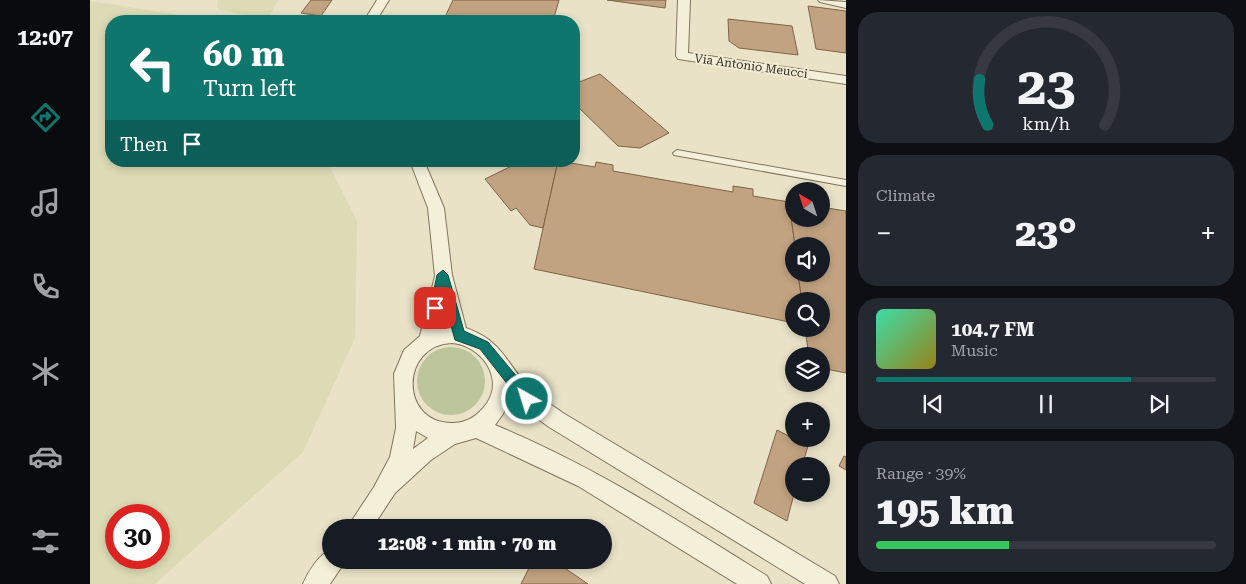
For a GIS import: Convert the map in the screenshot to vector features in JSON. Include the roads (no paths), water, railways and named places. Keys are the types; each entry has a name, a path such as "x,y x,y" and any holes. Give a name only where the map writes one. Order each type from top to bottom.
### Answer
{"street":[{"path":"374,15 383,0"},
{"name":"Via Antonio Meucci","path":"684,0 682,56 846,80"},
{"path":"824,0 846,5"},
{"path":"419,167 436,208 443,275 459,336"},
{"path":"428,342 443,275"},
{"path":"364,519 384,489 404,442 406,429 405,403 401,389 402,375 407,361 416,350 428,342 443,336 459,336 472,339 484,346 494,355 520,391 549,416 827,584"},
{"path":"405,403 412,415 423,425 437,431 452,433 475,427 489,417 499,402 503,386 501,370 494,355"},
{"path":"475,427 521,445 580,475 759,584"},
{"path":"384,489 419,458 452,433"},
{"path":"315,584 327,569"}],"lane":[{"path":"677,153 846,183"}]}
